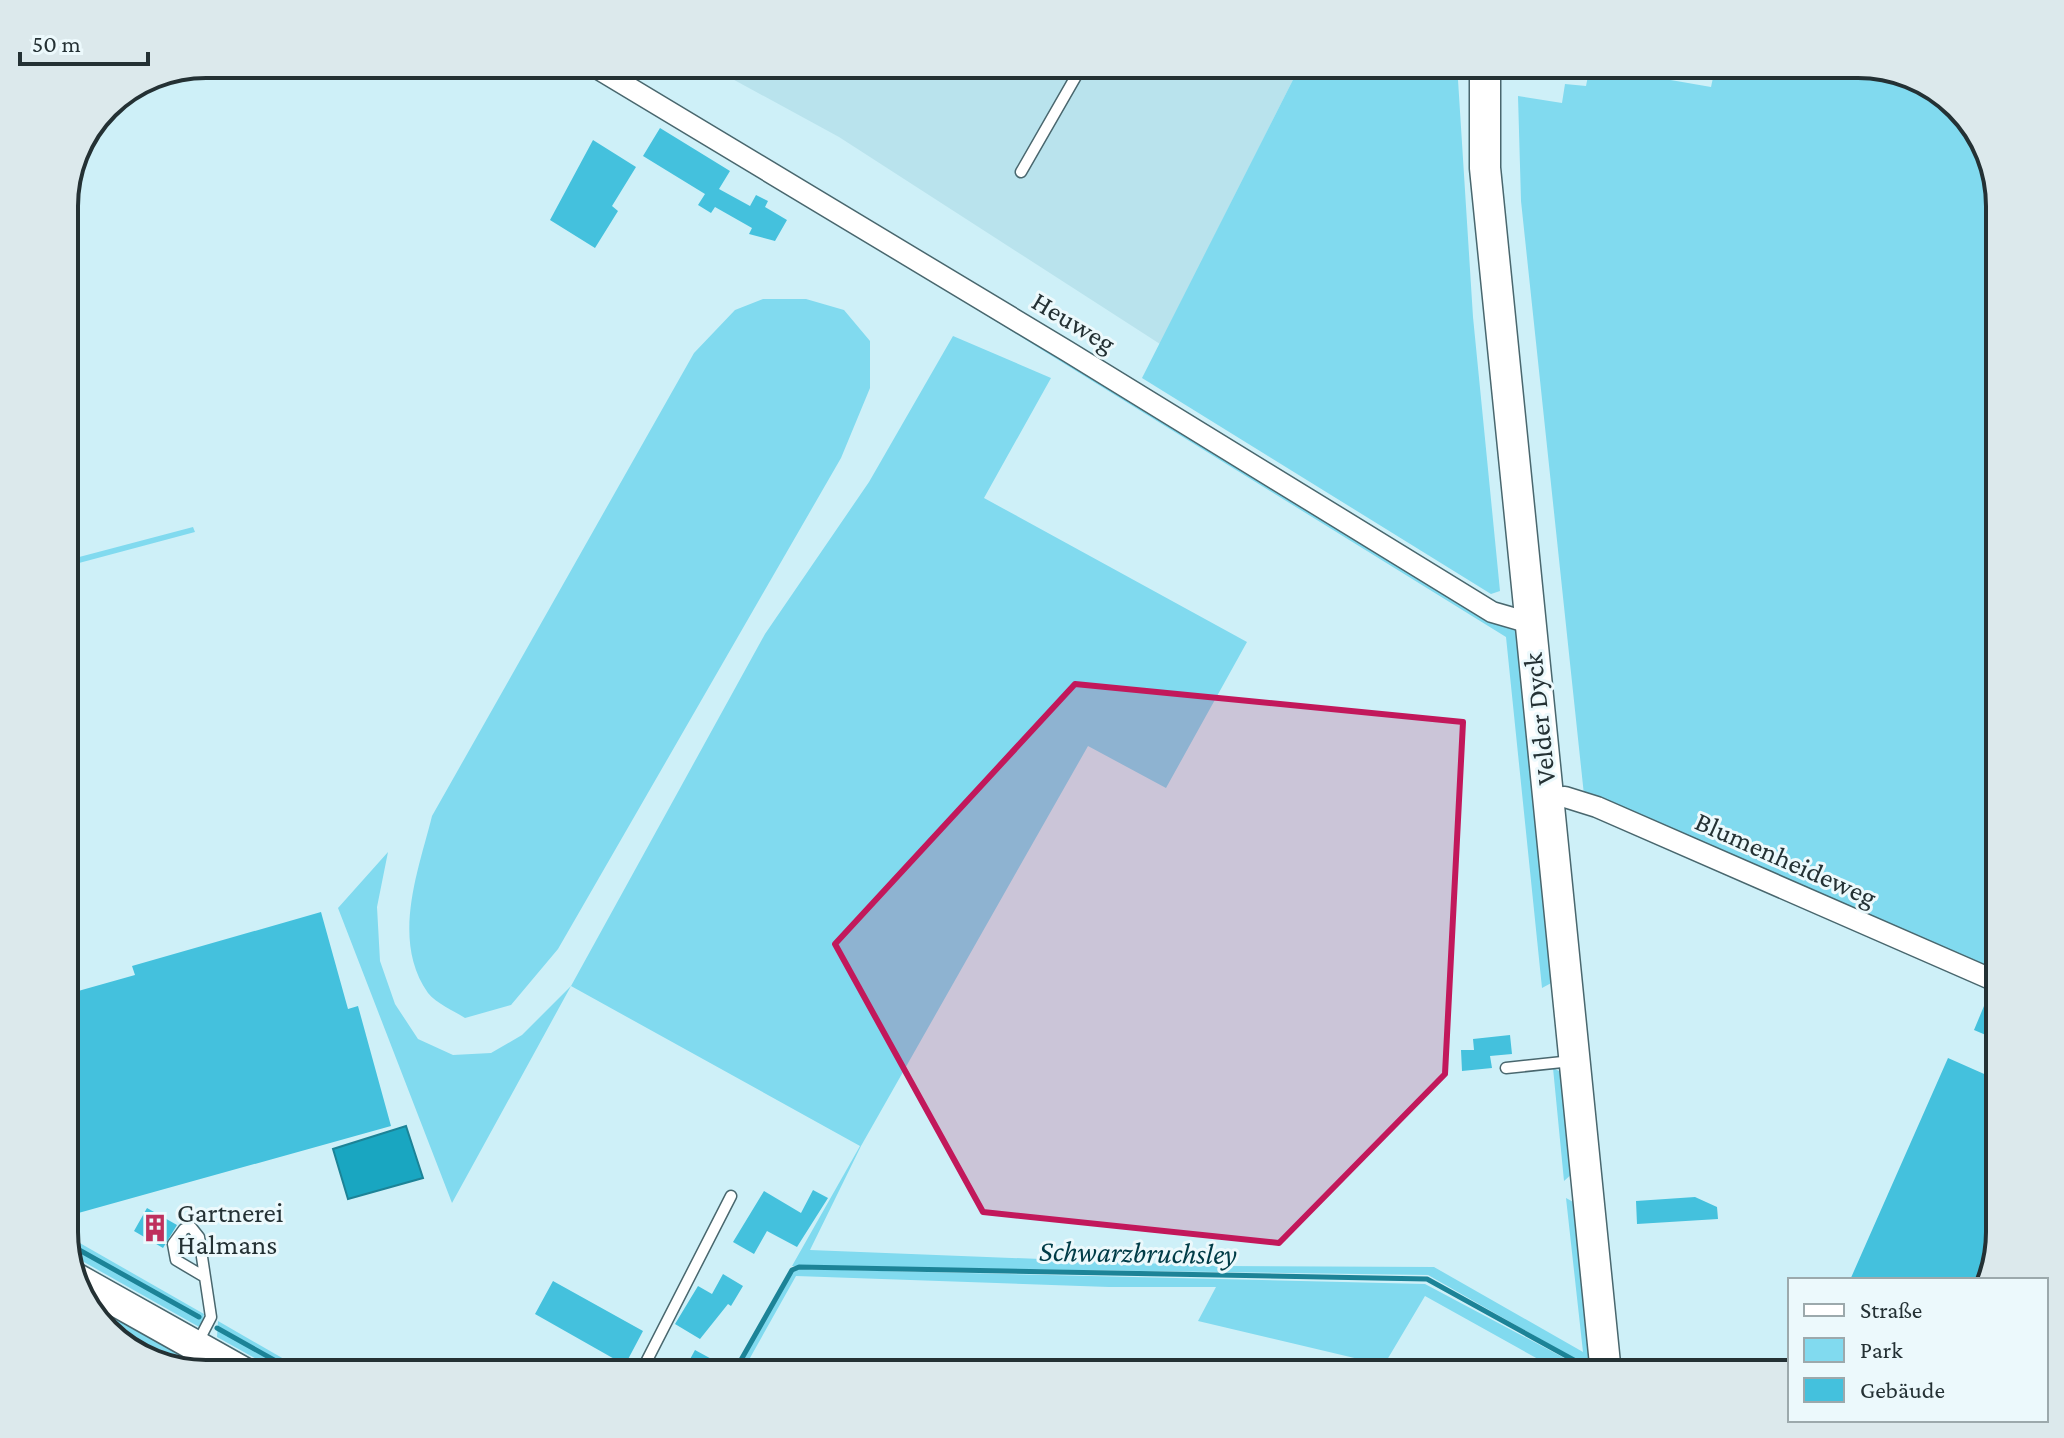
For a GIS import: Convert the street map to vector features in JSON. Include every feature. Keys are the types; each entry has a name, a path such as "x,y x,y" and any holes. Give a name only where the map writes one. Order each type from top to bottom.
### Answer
{"main road":[{"name":"Velder Dyck","path":"1485,78 1485,168 1605,1360"},
{"path":"91,1287 222,1360"}],"street":[{"name":"Heuweg","path":"613,78 1081,359 1492,612 1530,623"},
{"name":"Blumenheideweg","path":"1547,798 1565,797 1597,807 1986,977"}],"lane":[{"path":"1021,172 1075,78"},
{"path":"1506,1068 1574,1061"},
{"path":"647,1360 731,1196"},
{"path":"196,1345 211,1317 199,1237 191,1227 184,1229 173,1244 176,1260 203,1276"}],"highlighted area":[{"path":"1075,684 1463,722 1445,1074 1279,1243 983,1212 835,944"}],"shaded area":[{"path":"731,78 1294,78 1160,344 839,137"},
{"path":"406,1126 423,1178 348,1199 333,1149"}],"green space":[{"path":"1294,78 1458,78 1473,317 1500,591 1491,594 1142,378"},
{"path":"1588,78 1659,78 1711,87 1713,78 1858,78 1891,82 1915,91 1954,122 1973,149 1982,173 1986,206 1986,971 1584,795 1521,201 1518,96 1562,103 1565,84 1586,86"},
{"path":"763,299 806,299 844,310 870,341 870,388 841,458 558,949 511,1005 465,1018 428,993 411,951 411,906 432,816 694,353 735,310"},
{"path":"973,303 1514,628 1520,636 1555,981 1542,988 1506,637 971,306"},
{"path":"953,336 1051,378 984,498 1247,642 1166,788 1088,746 861,1146 810,1250 1218,1266 1434,1267 1583,1352 1566,1198 1577,1204 1594,1360 1577,1360 1428,1275 792,1266 860,1146 571,986 765,634 869,482"},
{"path":"193,527 195,532 78,563 78,557"},
{"path":"388,852 377,907 380,961 395,1004 418,1039 453,1055 491,1053 522,1035 571,986 452,1203 338,908"},
{"path":"1553,1068 1563,1073 1574,1172 1564,1181"},
{"path":"78,1242 204,1314 201,1328 81,1260"},
{"path":"799,1269 1425,1284 1568,1360 1540,1360 1425,1296 1387,1360 1363,1360 1198,1321 1216,1287 1109,1287 796,1276 749,1360 742,1360 792,1272"},
{"path":"100,1305 198,1360 173,1356 149,1347 116,1322"},
{"path":"218,1321 286,1360 258,1360 217,1337"}],"building":[{"path":"660,128 730,171 719,189 750,206 756,195 768,201 765,207 787,220 775,241 749,234 752,228 715,207 711,213 698,205 705,194 643,156"},
{"path":"593,140 636,167 612,206 618,211 595,248 550,220"},
{"path":"321,912 348,1009 358,1006 391,1126 78,1213 78,991 135,975 132,966"},
{"path":"1984,1006 1986,1007 1986,1035 1974,1030"},
{"path":"1510,1035 1512,1054 1490,1056 1492,1068 1462,1071 1461,1050 1474,1050 1473,1039"},
{"path":"1948,1058 1986,1075 1986,1232 1977,1278 1851,1278"},
{"path":"813,1190 828,1198 797,1247 767,1231 754,1254 733,1242 764,1191 801,1213"},
{"path":"1695,1197 1717,1207 1718,1219 1637,1224 1636,1201"},
{"name":"Gartnerei Halmans","path":"147,1208 177,1225 163,1248 134,1231"},
{"path":"723,1274 743,1286 731,1306 728,1304 700,1339 675,1324 698,1286 712,1294"},
{"path":"553,1281 643,1331 628,1360 616,1360 535,1314"},
{"path":"695,1350 713,1360 690,1360"}],"waterway":[{"name":"Schwarzbruchsley","path":"80,1250 199,1317"},
{"name":"Schwarzbruchsley","path":"741,1360 792,1270 799,1267 1427,1279 1574,1360"},
{"name":"Schwarzbruchsley","path":"217,1328 274,1360"}],"place":[{"name":"Gartnerei Halmans","path":"155,1228"}]}
